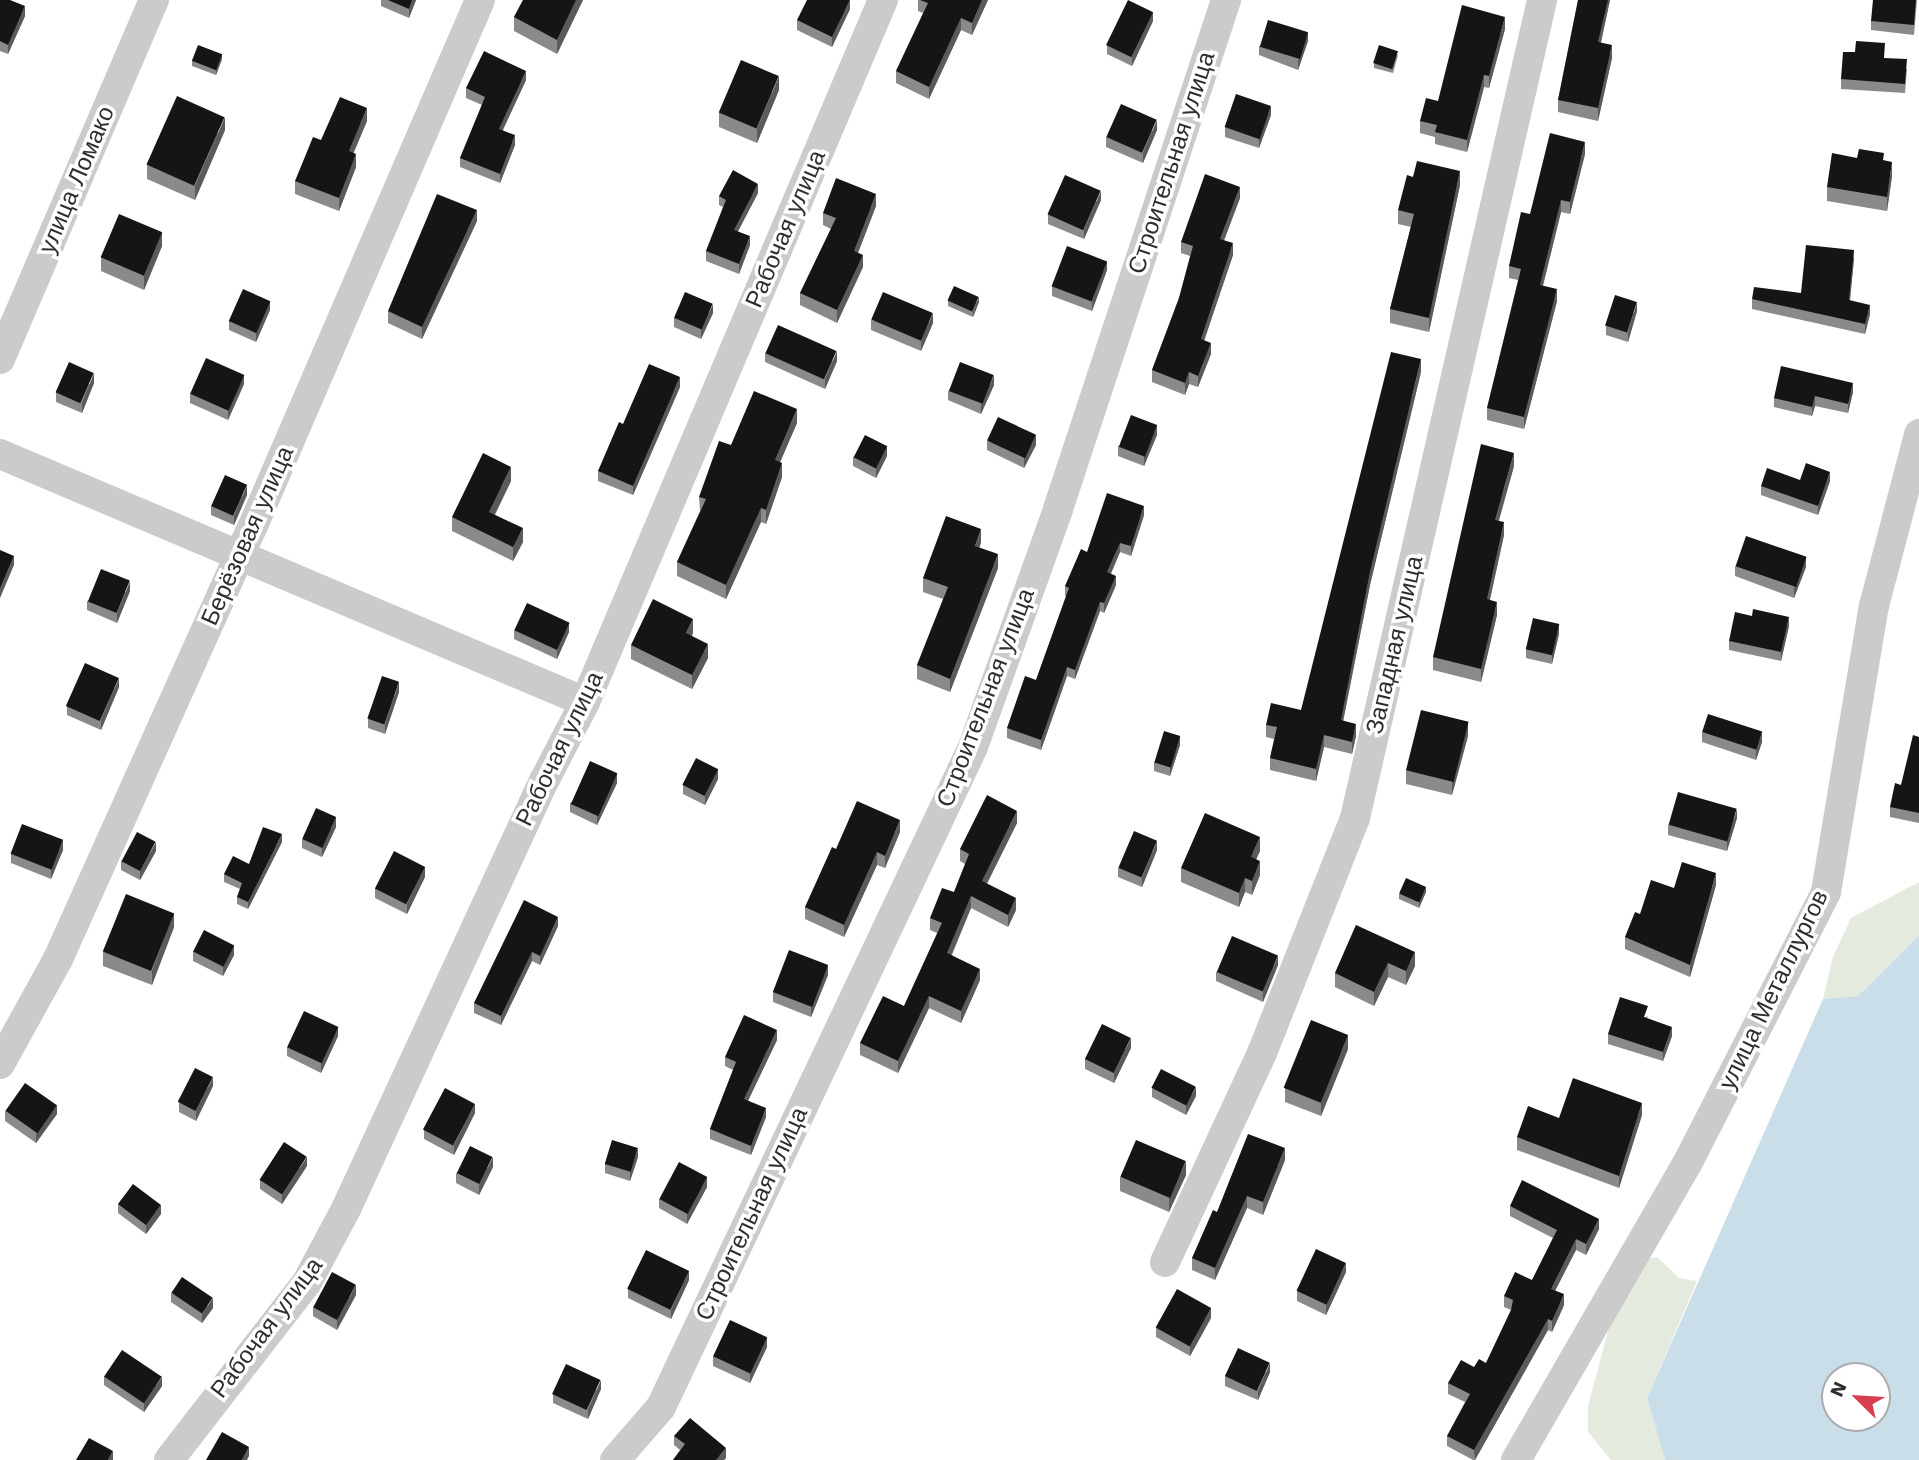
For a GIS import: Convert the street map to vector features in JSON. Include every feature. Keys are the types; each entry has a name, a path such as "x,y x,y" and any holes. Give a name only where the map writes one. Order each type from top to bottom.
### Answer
{"street":[{"name":"улица Ломако","path":"0,359 154,0"},
{"name":"Берёзовая улица","path":"0,1064 58,959 239,557 480,0"},
{"name":"Рабочая улица","path":"169,1460 307,1282 346,1209 544,781 585,702 883,0"},
{"name":"Строительная улица","path":"615,1460 661,1407 972,747 1058,509 1226,0"},
{"name":"Западная улица","path":"1166,1262 1262,1053 1355,818 1542,0"},
{"name":"улица Металлургов","path":"1516,1460 1686,1164 1826,892 1874,606 1919,434"},
{"path":"0,454 585,702"}],"shaded area":[{"path":"1919,882 1919,935 1858,996 1823,999 1833,957 1851,918"},
{"path":"1657,1257 1679,1278 1697,1281 1647,1398 1665,1460 1611,1460 1588,1432 1588,1406 1608,1331 1642,1260"}],"water":[{"path":"1919,935 1919,1460 1665,1460 1647,1398 1823,999 1858,996"}],"building":[{"path":"0,0 10,0 25,6 8,45 0,41"},
{"path":"388,0 412,0 409,9"},
{"path":"523,0 576,0 557,40 514,17"},
{"path":"807,0 850,0 832,37 797,20"},
{"path":"920,0 982,0 972,23 961,18 929,87 896,71 928,3"},
{"path":"1128,0 1153,12 1131,57 1106,45"},
{"path":"1578,0 1608,0 1598,42 1612,45 1598,108 1558,100"},
{"path":"1873,0 1916,0 1914,25 1871,21"},
{"path":"1462,5 1505,17 1489,76 1484,75 1467,140 1435,132 1437,125 1420,121 1426,98 1438,101"},
{"path":"1268,20 1308,32 1300,59 1260,47"},
{"path":"1856,41 1885,43 1884,58 1907,59 1905,84 1841,79 1843,52 1855,52"},
{"path":"198,45 222,54 216,70 192,61"},
{"path":"1379,45 1398,51 1392,69 1373,63"},
{"path":"484,51 526,71 499,129 515,135 500,174 460,158 485,97 466,88"},
{"path":"741,60 779,76 756,128 719,112"},
{"path":"1236,94 1271,106 1260,139 1225,127"},
{"path":"177,96 225,117 194,186 146,165"},
{"path":"340,97 367,108 349,151 356,154 339,198 295,181 313,137 321,140"},
{"path":"1121,104 1157,120 1142,153 1106,137"},
{"path":"1550,133 1585,142 1570,202 1561,200 1540,285 1557,289 1524,417 1487,408 1521,269 1509,266 1521,212 1530,214"},
{"path":"1859,149 1884,153 1883,160 1892,162 1887,197 1827,187 1832,153 1857,158"},
{"path":"1417,161 1460,171 1429,318 1390,309 1414,214 1398,210 1407,175 1413,177"},
{"path":"733,170 758,184 734,230 750,236 739,264 706,251 726,200 719,196"},
{"path":"1205,174 1240,187 1220,239 1233,243 1201,339 1211,343 1198,376 1189,372 1185,383 1152,370 1179,298 1193,246 1181,242"},
{"path":"1065,175 1101,191 1083,230 1048,214"},
{"path":"836,178 876,194 854,251 863,255 837,310 800,293 836,218 823,213"},
{"path":"437,194 477,210 422,327 388,311"},
{"path":"119,214 162,232 144,276 101,257"},
{"path":"1806,245 1854,250 1849,300 1870,305 1865,324 1752,299 1754,287 1801,293"},
{"path":"1067,246 1107,261 1092,302 1052,286"},
{"path":"954,286 979,297 972,312 947,301"},
{"path":"243,289 270,301 256,333 229,321"},
{"path":"685,292 713,304 702,329 674,318"},
{"path":"883,292 933,313 921,341 871,320"},
{"path":"1615,295 1637,302 1627,333 1605,325"},
{"path":"778,325 836,351 824,379 765,353"},
{"path":"1391,352 1421,359 1370,572 1341,720 1356,724 1352,742 1324,735 1316,769 1270,758 1277,727 1266,725 1271,703 1301,710"},
{"path":"206,358 244,375 229,411 190,394"},
{"path":"69,362 94,373 80,403 56,392"},
{"path":"960,362 994,375 982,404 949,391"},
{"path":"649,364 680,377 633,486 598,471 619,422 623,424"},
{"path":"1781,366 1853,383 1848,404 1815,396 1812,407 1774,398"},
{"path":"754,391 797,409 775,460 782,463 766,510 761,508 726,585 677,562 706,499 699,497 719,441 731,445"},
{"path":"1131,415 1157,425 1145,457 1119,447"},
{"path":"998,417 1036,435 1025,458 987,441"},
{"path":"865,435 887,446 876,469 854,457"},
{"path":"1481,444 1514,453 1495,520 1504,522 1487,599 1497,602 1481,669 1433,657"},
{"path":"483,453 511,467 489,512 523,528 513,547 452,517"},
{"path":"1806,463 1830,472 1818,506 1761,486 1767,468 1800,480"},
{"path":"225,475 247,485 233,516 211,506"},
{"path":"1107,493 1144,506 1131,546 1120,543 1107,572 1116,576 1104,603 1100,602 1075,670 1067,667 1041,740 1007,728 1025,676 1036,680 1069,588 1065,586 1081,549 1087,552"},
{"path":"946,516 981,529 975,546 998,554 950,679 917,665 948,587 923,578"},
{"path":"1746,536 1807,557 1796,587 1736,566"},
{"path":"0,550 14,556 0,589"},
{"path":"101,569 130,581 117,613 88,601"},
{"path":"653,599 693,619 686,633 708,644 692,675 631,645"},
{"path":"527,603 570,623 557,650 514,630"},
{"path":"1753,609 1789,617 1781,652 1729,641 1735,612 1752,616"},
{"path":"1533,618 1559,624 1552,655 1526,649"},
{"path":"85,663 119,678 100,721 66,706"},
{"path":"382,676 399,682 384,724 367,719"},
{"path":"1421,710 1469,722 1454,782 1406,770"},
{"path":"1708,714 1762,732 1756,750 1702,732"},
{"path":"1164,731 1180,736 1171,768 1154,763"},
{"path":"1913,735 1919,737 1919,813 1890,807 1895,783 1901,785"},
{"path":"696,758 718,769 705,796 682,785"},
{"path":"590,761 617,773 598,816 571,804"},
{"path":"1678,792 1737,809 1727,841 1669,825"},
{"path":"987,795 1017,811 982,881 1016,898 1008,915 971,896 947,953 980,969 961,1011 929,996 898,1061 860,1043 883,996 904,1006 942,923 930,918 942,888 954,892 969,854 960,849"},
{"path":"857,801 900,820 885,856 877,852 844,925 805,907 832,847 836,849"},
{"path":"316,808 336,817 322,848 302,839"},
{"path":"1205,813 1260,837 1251,857 1260,861 1252,881 1245,878 1239,893 1181,868"},
{"path":"22,824 63,840 52,870 11,854"},
{"path":"263,827 282,834 248,902 237,897 242,883 224,874 233,856 249,864"},
{"path":"1134,831 1157,841 1141,878 1118,868"},
{"path":"137,832 156,842 140,871 122,861"},
{"path":"394,851 425,867 406,904 375,888"},
{"path":"1682,862 1716,873 1690,965 1625,937 1635,912 1640,914 1651,880 1674,888"},
{"path":"1406,878 1426,887 1419,902 1399,894"},
{"path":"126,894 174,913 151,971 103,951"},
{"path":"524,900 558,917 540,956 532,952 501,1016 474,1003"},
{"path":"1356,925 1415,952 1406,971 1388,963 1374,992 1335,973"},
{"path":"204,930 234,945 223,967 193,951"},
{"path":"1232,936 1278,956 1263,991 1217,972"},
{"path":"789,950 828,965 812,1007 773,992"},
{"path":"1620,997 1648,1006 1644,1017 1672,1027 1663,1052 1608,1034"},
{"path":"304,1011 338,1027 322,1063 287,1047"},
{"path":"744,1015 777,1030 744,1099 766,1108 751,1146 710,1129 736,1062 725,1057"},
{"path":"1311,1020 1348,1035 1321,1103 1284,1088"},
{"path":"1102,1024 1131,1038 1114,1073 1085,1059"},
{"path":"195,1068 213,1077 196,1111 178,1102"},
{"path":"1161,1069 1196,1087 1186,1105 1151,1088"},
{"path":"1573,1078 1642,1103 1619,1176 1517,1137 1528,1106 1559,1118"},
{"path":"25,1083 57,1105 37,1133 5,1111"},
{"path":"445,1088 475,1104 453,1145 423,1129"},
{"path":"1248,1134 1285,1148 1263,1202 1247,1196 1215,1268 1192,1258 1213,1210 1217,1212"},
{"path":"612,1140 638,1148 631,1172 605,1164"},
{"path":"1136,1140 1186,1161 1170,1198 1120,1177"},
{"path":"284,1142 307,1157 282,1194 259,1180"},
{"path":"470,1146 492,1157 479,1184 457,1173"},
{"path":"679,1162 707,1177 688,1214 659,1199"},
{"path":"1522,1180 1599,1219 1586,1244 1576,1239 1551,1289 1564,1294 1552,1321 1548,1319 1474,1450 1447,1436 1470,1394 1448,1383 1461,1360 1474,1367 1479,1359 1486,1363 1511,1310 1513,1300 1504,1296 1515,1272 1532,1280 1557,1230 1510,1206"},
{"path":"133,1184 161,1205 146,1225 118,1204"},
{"path":"1316,1249 1346,1263 1326,1305 1297,1291"},
{"path":"646,1250 689,1271 670,1310 627,1289"},
{"path":"332,1272 356,1285 337,1320 313,1307"},
{"path":"182,1277 213,1298 202,1313 171,1293"},
{"path":"1177,1289 1211,1308 1190,1346 1156,1327"},
{"path":"730,1320 767,1337 750,1374 713,1356"},
{"path":"1238,1348 1270,1363 1257,1391 1225,1376"},
{"path":"122,1350 162,1377 144,1403 104,1377"},
{"path":"566,1364 600,1380 586,1410 552,1394"},
{"path":"690,1418 726,1448 716,1460 673,1460 685,1444 674,1436"},
{"path":"222,1432 249,1447 242,1460 206,1460"},
{"path":"89,1438 113,1451 108,1460 76,1460"}]}
